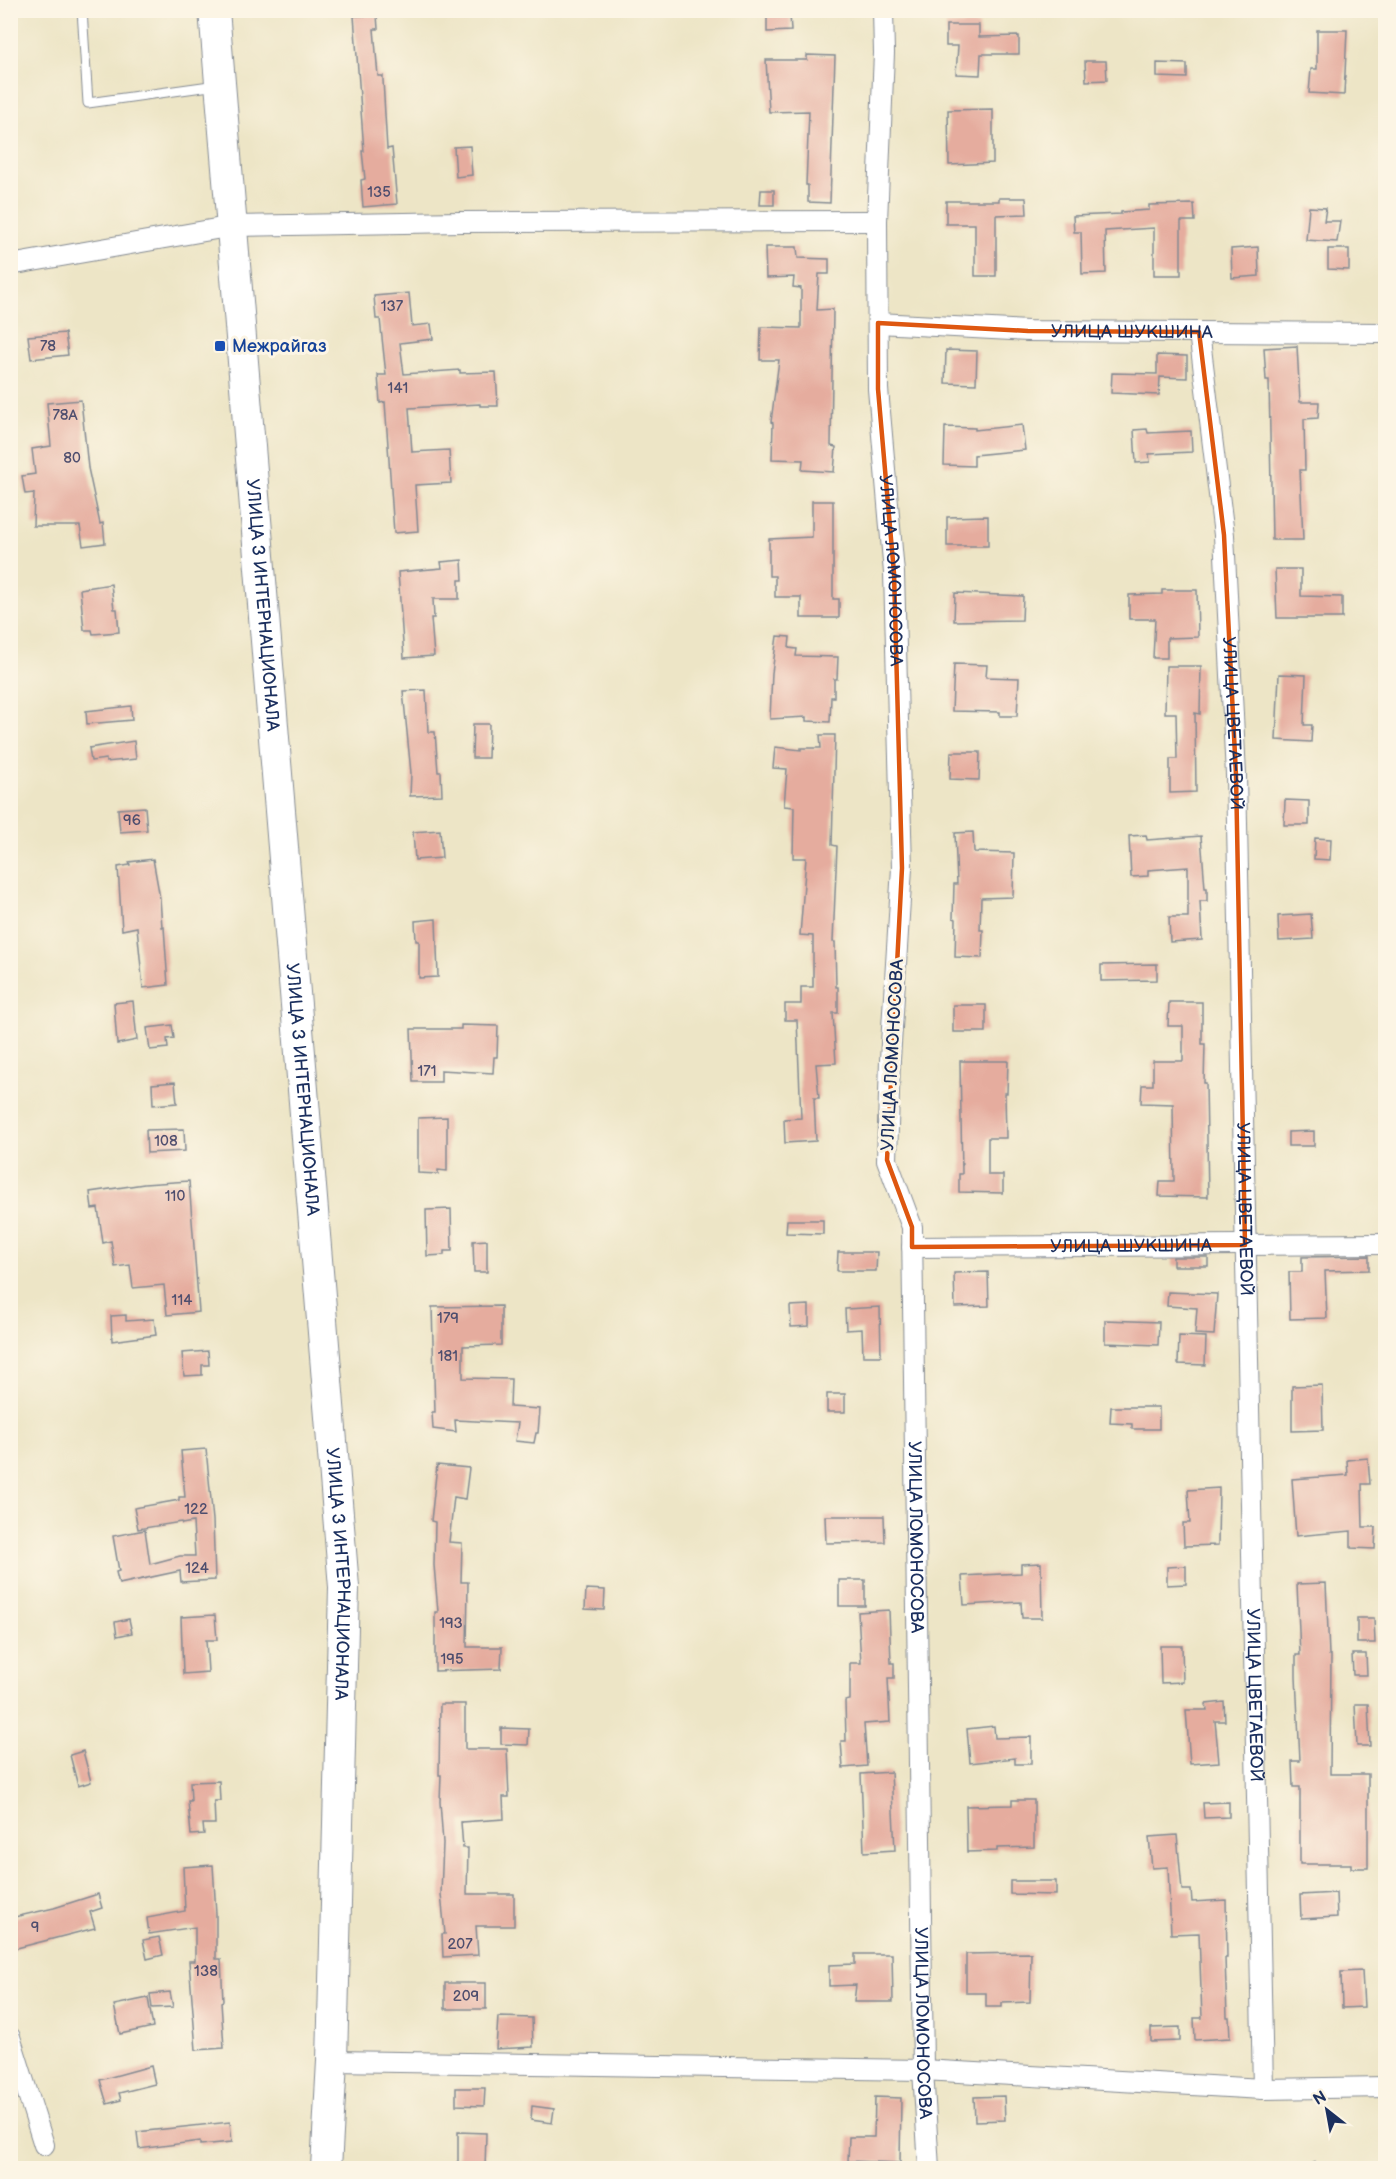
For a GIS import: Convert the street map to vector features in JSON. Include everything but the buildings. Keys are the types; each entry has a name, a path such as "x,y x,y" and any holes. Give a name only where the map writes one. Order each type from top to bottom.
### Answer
{"main road":[{"name":"УЛИЦА 3 ИНТЕРНАЦИОНАЛА","path":"214,10 344,1587 332,2061 326,2169"}],"street":[{"name":"УЛИЦА ЛОМОНОСОВА","path":"883,10 884,53 877,221 878,389 894,573 902,868 890,1060 887,1160 912,1227 922,2070 929,2169"},
{"path":"10,265 233,226 461,222 877,221"},
{"name":"УЛИЦА ШУКШИНА","path":"878,323 1028,331 1386,333"},
{"name":"УЛИЦА ЦВЕТАЕВОЙ","path":"1199,332 1224,547 1236,775 1263,2089"},
{"name":"УЛИЦА ШУКШИНА","path":"912,1247 1386,1244"},
{"path":"10,2037 44,2145"},
{"path":"332,2061 922,2070 1263,2089 1386,2087"}],"lane":[{"path":"82,10 88,103 219,85"}],"path":[{"path":"1314,2162 1316,2169"}],"highlighted area":[{"path":"878,323 1028,331 1199,332 1224,535 1236,775 1245,1245 912,1247 912,1227 887,1160 902,868 894,573 878,389"}],"place":[{"name":"Межрайгаз","path":"220,346"}]}
